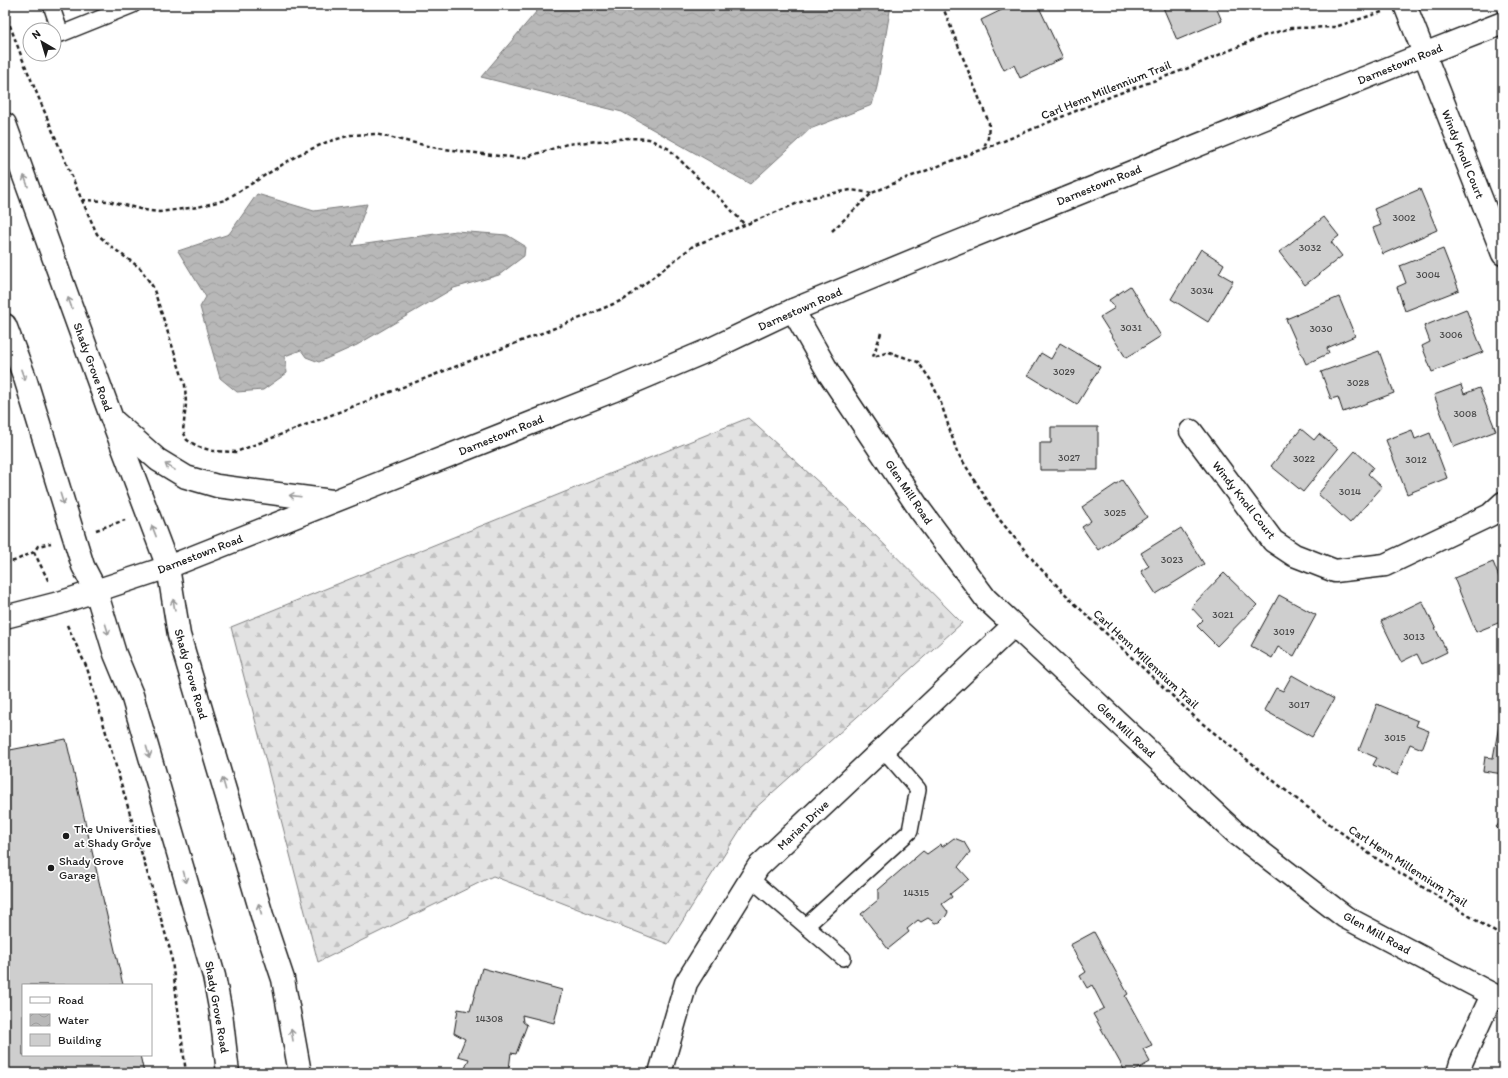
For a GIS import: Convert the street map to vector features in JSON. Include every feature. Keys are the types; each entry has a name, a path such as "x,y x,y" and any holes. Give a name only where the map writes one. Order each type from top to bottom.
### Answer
{"main road":[{"name":"Windy Knoll Court","path":"1397,7 1424,54 1503,254"},
{"name":"Darnestown Road","path":"59,603 168,567 626,385 709,350 793,310 1503,23"},
{"name":"Shady Grove Road","path":"5,124 112,419 168,567 179,635 264,922 283,979 300,1073"},
{"name":"Glen Mill Road","path":"793,310 830,375 920,510 986,599 1236,833 1345,917 1497,998 1460,1063 1458,1073"},
{"name":"Shady Grove Road","path":"5,325 25,378 83,566 96,591 115,654 132,695 214,976 221,1013 228,1073"},
{"path":"112,419 158,460 189,478 217,486 334,501"},
{"name":"Windy Knoll Court","path":"1191,431 1274,541 1294,555 1335,571 1385,564 1490,515 1503,504"},
{"path":"5,617 59,603"},
{"name":"Marian Drive","path":"660,1073 686,983 758,867 1014,625"}],"lane":[{"path":"50,5 61,34 133,5"},
{"path":"806,926 910,831 918,789 883,749"},
{"path":"751,879 843,958"}],"path":[{"path":"942,5 989,123 988,138 983,149"},
{"name":"Carl Henn Millennium Trail","path":"832,232 872,193 1263,36 1291,28 1335,28 1397,7"},
{"path":"5,12 22,58 97,234 140,268 153,287 185,385 186,404 183,431 187,440 199,447 213,451 236,452 583,317 625,299 693,246 813,197 851,190 872,193"},
{"path":"82,200 108,201 144,210 159,212 198,207 225,200 298,155 327,142 351,135 375,134 437,148 523,158 567,144 629,138 649,139 669,148 745,225"},
{"name":"Carl Henn Millennium Trail","path":"881,333 873,357 889,352 918,362 930,379 940,400 957,452 999,519 1038,566 1110,638 1198,720 1290,794 1371,855 1503,937"},
{"path":"189,478 199,447"},
{"path":"5,563 14,561 34,552 38,546 74,537 148,513"},
{"path":"34,552 59,603 67,626 87,668 171,953 186,1073"}],"green space":[{"path":"748,418 857,517 962,623 752,811 668,944 493,876 318,962 231,627"}],"water":[{"path":"542,5 891,5 877,87 872,105 810,129 750,184 622,112 481,77"},
{"path":"257,194 314,211 367,204 352,246 456,231 507,235 525,246 524,256 499,275 454,288 357,345 319,362 306,357 301,350 285,356 287,373 263,390 237,392 220,378 200,307 206,297 178,251 229,234"}],"building":[{"path":"1012,5 1038,5 1063,58 1020,78 1014,65 1004,70 981,20"},
{"path":"1162,5 1215,5 1222,21 1177,40"},
{"path":"1420,189 1437,230 1383,254 1373,228 1381,225 1374,209"},
{"path":"1324,217 1339,236 1331,242 1342,256 1305,285 1279,252"},
{"path":"1201,249 1224,264 1219,273 1233,281 1208,322 1171,299"},
{"path":"1443,249 1459,290 1405,311 1397,287 1406,283 1400,266"},
{"path":"1130,286 1161,336 1126,358 1100,317 1115,308 1109,300"},
{"path":"1339,297 1355,336 1327,348 1329,353 1306,364 1286,319"},
{"path":"1466,309 1483,352 1432,372 1422,346 1430,342 1424,326"},
{"path":"1060,343 1100,367 1077,405 1028,375 1041,353 1051,359"},
{"path":"1379,351 1394,393 1343,412 1338,397 1331,399 1321,372"},
{"path":"1461,385 1464,394 1479,388 1496,431 1454,447 1434,395"},
{"path":"1051,427 1098,427 1098,470 1040,470 1040,443 1051,443"},
{"path":"1301,429 1314,440 1319,434 1338,449 1303,492 1271,466"},
{"path":"1412,430 1415,439 1430,433 1447,478 1407,494 1386,440"},
{"path":"1355,451 1373,467 1368,474 1382,487 1350,523 1318,494"},
{"path":"1122,480 1147,517 1098,550 1082,527 1091,521 1082,507"},
{"path":"1181,528 1204,564 1156,594 1141,571 1149,566 1141,553"},
{"path":"1493,562 1503,587 1503,621 1476,632 1454,578"},
{"path":"1224,573 1257,605 1217,646 1197,626 1203,620 1191,607"},
{"path":"1279,595 1316,615 1294,656 1278,647 1272,658 1251,646"},
{"path":"1422,601 1447,652 1422,664 1417,654 1401,662 1381,621"},
{"path":"1292,675 1334,699 1312,737 1264,710 1276,688 1283,691"},
{"path":"1377,704 1418,721 1416,726 1429,731 1422,749 1410,744 1397,775 1373,765 1377,758 1359,750"},
{"path":"1500,720 1503,721 1503,774 1483,771 1485,757 1493,758"},
{"name":"Shady Grove Garage","path":"66,739 123,984 22,984 22,1056 140,1056 144,1073 5,1073 5,751"},
{"path":"1503,819 1503,834 1496,827"},
{"path":"954,838 964,842 970,852 958,867 969,879 950,894 952,897 942,904 948,912 940,922 935,923 928,918 921,922 918,920 907,929 909,932 888,949 861,914 878,900 878,890 923,851 927,854 941,844 942,847"},
{"path":"1094,932 1128,994 1125,996 1152,1045 1143,1049 1150,1062 1131,1073 1126,1073 1093,1014 1104,1008 1092,985 1087,988 1080,976 1086,972 1070,945"},
{"path":"482,968 562,990 554,1023 522,1015 523,1022 527,1025 516,1054 511,1053 509,1069 502,1071 502,1073 463,1073 469,1059 458,1056 465,1039 454,1033 458,1009 470,1011"}],"place":[{"name":"The Universities at Shady Grove","path":"66,836"},
{"name":"Shady Grove Garage","path":"51,868"}]}
